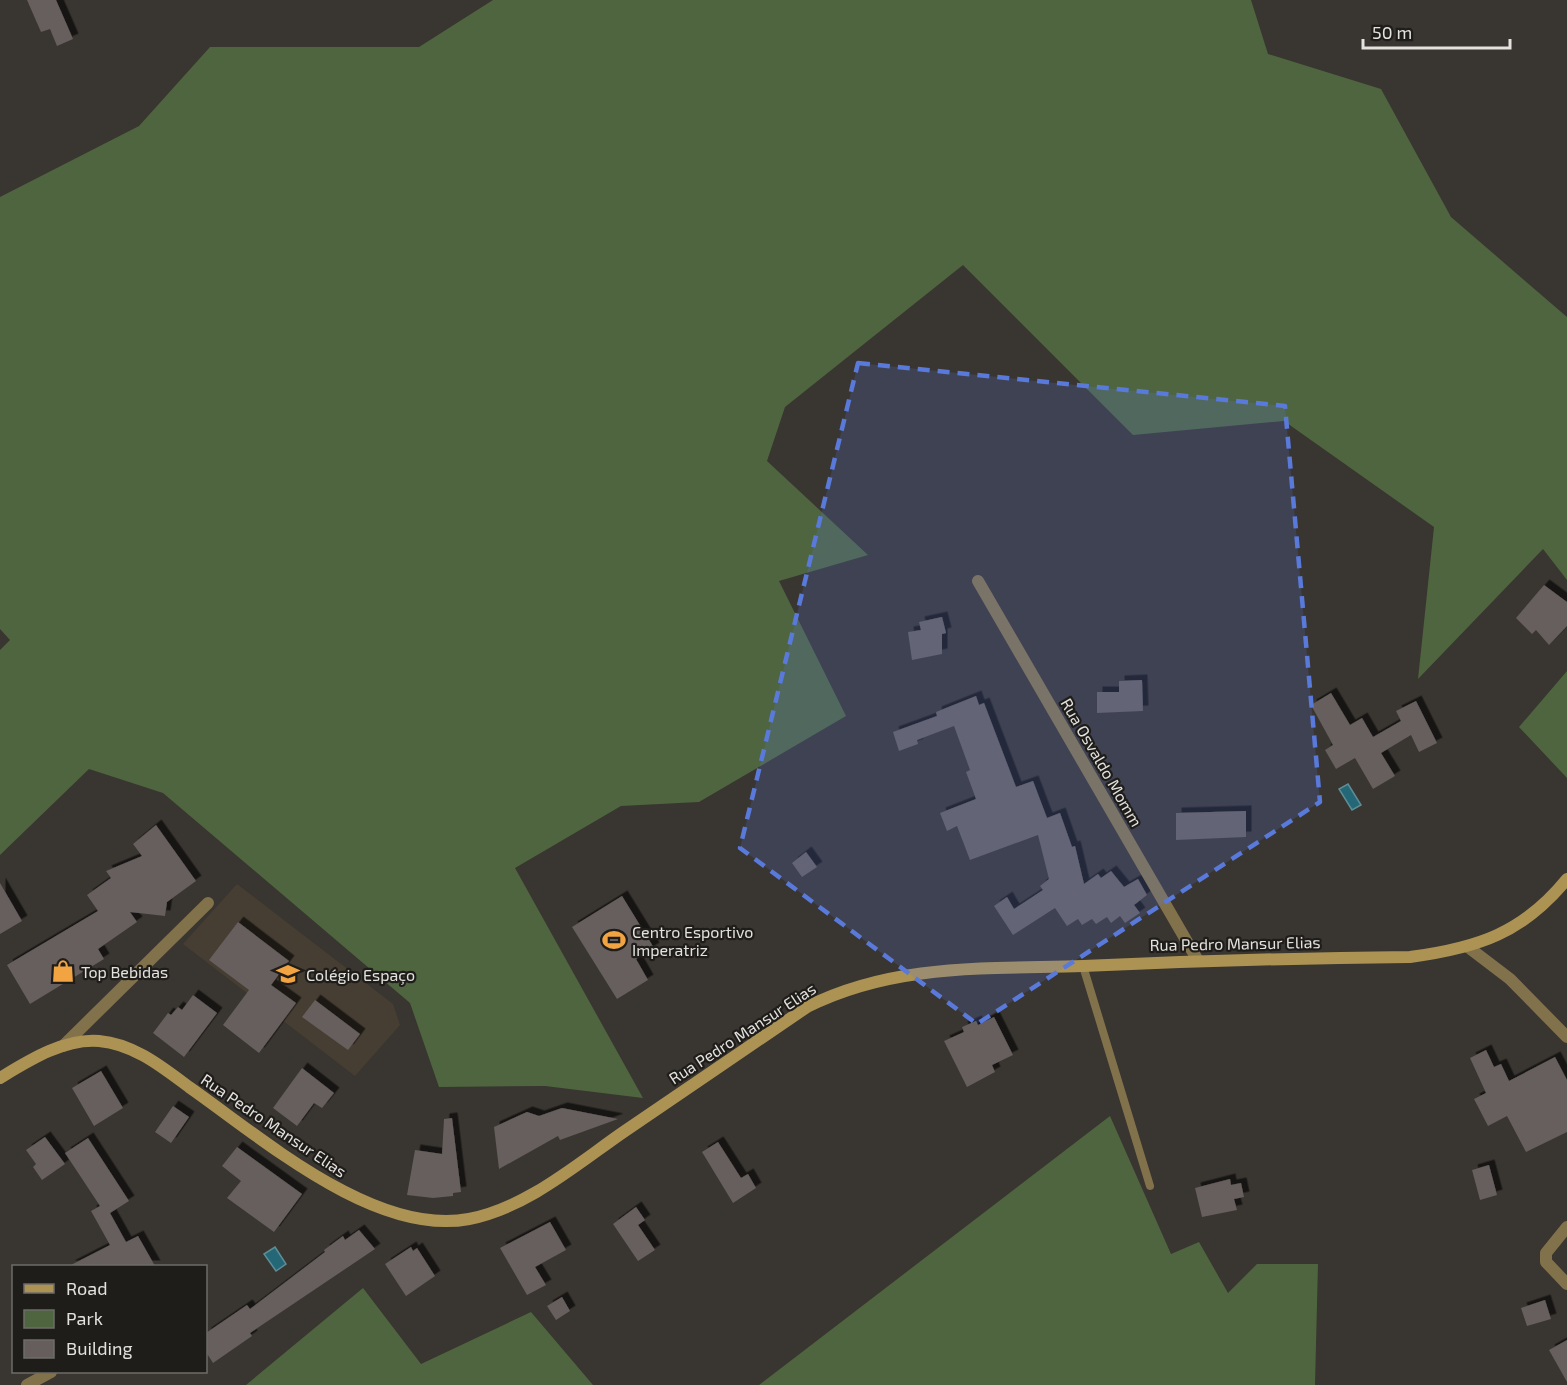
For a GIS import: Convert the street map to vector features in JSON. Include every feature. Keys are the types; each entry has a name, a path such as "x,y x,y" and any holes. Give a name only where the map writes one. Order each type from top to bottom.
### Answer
{"main road":[{"name":"Rua Pedro Mansur Elias","path":"0,1078 63,1046 99,1041 136,1052 333,1186 400,1215 446,1222 470,1219 524,1198 807,1006 828,996 874,981 920,972 1197,959 1410,957 1468,947 1493,939 1518,925 1552,897 1567,879"}],"street":[{"name":"Rua Osvaldo Momm","path":"978,581 1197,959"},
{"path":"63,1046 208,903"},
{"path":"1468,947 1510,979 1567,1036"},
{"path":"1567,1227 1545,1254 1546,1262 1567,1284"},
{"path":"27,1385 48,1373"}],"lane":[{"path":"1083,966 1150,1186"}],"highlighted area":[{"path":"858,363 1285,406 1320,802 977,1024 740,848"}],"shaded area":[{"name":"Colégio Espaço","path":"237,884 393,1004 400,1025 355,1076 183,944"}],"green space":[{"path":"493,0 1251,0 1268,54 1381,89 1451,217 1567,317 1567,580 1543,549 1418,679 1434,527 1284,421 1133,435 963,265 785,407 767,461 868,555 779,581 846,716 699,802 621,806 515,868 643,1098 545,1086 439,1087 410,1003 163,793 89,769 0,855 0,650 10,640 0,629 0,197 139,126 210,47 419,47"},
{"path":"1567,671 1567,778 1519,727"},
{"path":"1110,1116 1171,1254 1199,1242 1228,1293 1257,1264 1318,1264 1315,1385 759,1385"},
{"path":"363,1288 421,1364 531,1312 593,1385 246,1385"}],"water":[{"path":"1348,784 1361,805 1352,810 1339,789"},
{"path":"275,1247 286,1264 276,1271 264,1254"}],"building":[{"path":"27,0 56,0 73,39 57,46 50,29 41,32"},
{"path":"1544,585 1567,602 1567,626 1549,645 1536,630 1532,634 1516,618"},
{"path":"942,617 946,633 942,634 942,654 912,660 908,632 921,630 919,622"},
{"path":"1142,680 1143,711 1097,713 1097,692 1119,692 1119,681"},
{"path":"1331,693 1350,725 1362,718 1373,737 1401,721 1396,711 1416,701 1437,743 1419,752 1411,735 1381,753 1395,776 1373,789 1355,758 1336,769 1325,750 1333,745 1311,705"},
{"path":"976,696 979,705 984,703 1016,787 1033,781 1047,818 1060,813 1072,847 1075,846 1084,884 1098,874 1101,878 1111,871 1124,887 1138,879 1147,895 1134,905 1140,913 1125,923 1120,916 1111,923 1107,917 1096,924 1092,919 1082,925 1078,919 1067,926 1055,908 1013,935 994,906 1007,897 1014,909 1043,890 1040,886 1049,879 1038,835 970,860 957,826 947,831 940,813 976,799 966,772 970,770 954,726 917,740 918,744 899,751 893,732 937,716 936,712"},
{"path":"1246,811 1246,837 1176,840 1176,813"},
{"path":"156,825 196,881 167,902 165,916 130,912 137,922 98,949 104,959 30,1004 7,965 98,911 87,895 111,878 106,871 142,856 133,844"},
{"path":"806,852 817,867 802,877 792,863"},
{"path":"0,883 22,921 0,934"},
{"path":"622,896 654,948 636,959 648,980 617,999 572,927"},
{"path":"238,922 289,961 271,985 296,1003 259,1053 223,1025 249,990 209,960"},
{"path":"193,995 217,1013 184,1057 153,1033 168,1013 171,1015 178,1007 182,1010"},
{"path":"315,1000 360,1034 348,1050 302,1017"},
{"path":"994,1017 1013,1055 992,1065 995,1072 967,1087 944,1041 964,1032 962,1027 976,1021 978,1025"},
{"path":"1486,1050 1494,1067 1501,1064 1509,1081 1555,1057 1567,1080 1567,1132 1526,1152 1507,1116 1488,1126 1474,1099 1486,1093 1470,1058"},
{"path":"302,1068 334,1093 322,1108 314,1103 297,1126 273,1108"},
{"path":"101,1071 123,1108 94,1126 72,1088"},
{"path":"173,1106 189,1117 171,1143 155,1132"},
{"path":"562,1108 618,1119 560,1140 558,1136 499,1169 494,1127 527,1112 539,1116"},
{"path":"452,1118 461,1192 453,1193 453,1196 433,1198 407,1195 415,1150 442,1154 444,1119"},
{"path":"45,1137 65,1164 42,1180 33,1167 36,1164 26,1150"},
{"path":"88,1138 129,1201 110,1213 126,1242 138,1236 154,1265 71,1265 110,1245 91,1211 100,1206 65,1153"},
{"path":"718,1142 741,1178 748,1174 756,1188 733,1203 702,1152"},
{"path":"237,1147 302,1194 274,1232 227,1198 241,1181 222,1166"},
{"path":"1489,1165 1497,1195 1480,1200 1472,1170"},
{"path":"1230,1179 1231,1185 1241,1183 1244,1197 1234,1199 1237,1210 1202,1217 1195,1188"},
{"path":"636,1207 645,1220 638,1225 655,1250 638,1261 613,1224"},
{"path":"550,1222 566,1250 535,1267 546,1285 527,1295 500,1248"},
{"path":"359,1230 375,1249 250,1333 252,1336 213,1363 207,1354 207,1332 247,1305 250,1309 343,1236 345,1240"},
{"path":"411,1247 413,1251 417,1248 435,1276 406,1296 385,1264"},
{"path":"562,1297 570,1311 556,1320 547,1306"},
{"path":"1545,1300 1551,1319 1527,1326 1521,1308"},
{"path":"1567,1340 1567,1382 1549,1350"}],"place":[{"name":"Centro Esportivo Imperatriz","path":"614,940"},
{"name":"Top Bebidas","path":"63,971"},
{"name":"Colégio Espaço","path":"288,974"}]}
